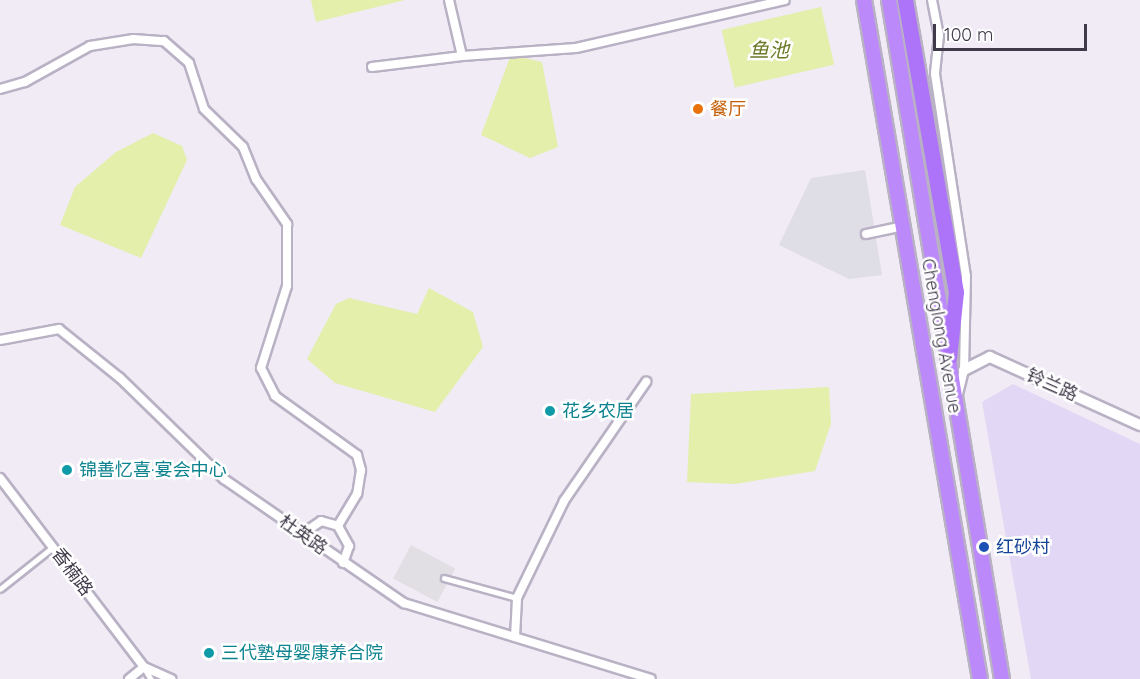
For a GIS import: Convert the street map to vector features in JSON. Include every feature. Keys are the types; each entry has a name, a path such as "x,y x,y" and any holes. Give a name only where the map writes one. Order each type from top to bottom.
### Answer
{"highway":[{"name":"Chenglong Avenue","path":"864,0 980,679"},
{"name":"Chenglong Avenue","path":"889,0 949,358 954,407 1002,679"},
{"path":"905,0 956,292 949,358"}],"street":[{"path":"449,0 462,56"},
{"path":"372,67 462,56 576,48 785,0"},
{"path":"932,0 939,34 935,74 966,276 964,370 954,407"},
{"path":"0,89 25,82 90,46 133,39 164,41 189,63 204,109 243,147 256,179 287,224 286,286 261,368 275,396 357,455 361,470 357,494 338,526"},
{"path":"866,234 903,226"},
{"name":"杜英路","path":"0,340 59,329 120,378 224,479 404,603 651,679"},
{"name":"铃兰路","path":"964,370 990,357 1140,425"},
{"path":"515,637 517,598 564,501 646,382"},
{"name":"香楠路","path":"0,478 144,667"},
{"path":"302,534 312,523 338,526"},
{"path":"338,526 349,546 343,563"},
{"path":"129,679 144,667 171,679"}],"lane":[{"path":"0,589 53,547"},
{"path":"444,578 517,598"},
{"path":"144,667 151,679"}],"shaded area":[{"path":"865,170 882,275 849,279 779,245 811,178"},
{"path":"1013,384 1140,444 1140,679 1031,679 982,402"},
{"path":"411,545 455,568 437,602 393,579"}],"water":[{"path":"311,0 405,0 316,22"},
{"name":"鱼池","path":"821,7 834,64 735,87 722,30"},
{"path":"511,55 542,62 558,147 530,158 481,135"},
{"path":"153,133 182,146 187,160 141,258 60,225 75,187 116,152"},
{"path":"429,288 473,312 483,347 435,412 335,383 307,359 336,304 349,298 417,314"},
{"path":"829,387 831,424 815,471 735,484 687,482 691,394"}],"place":[{"name":"餐厅","path":"698,109"},
{"name":"花乡农居","path":"550,411"},
{"name":"锦善忆喜·宴会中心","path":"67,470"},
{"name":"红砂村","path":"984,547"},
{"name":"三代塾母婴康养合院","path":"209,653"}]}
